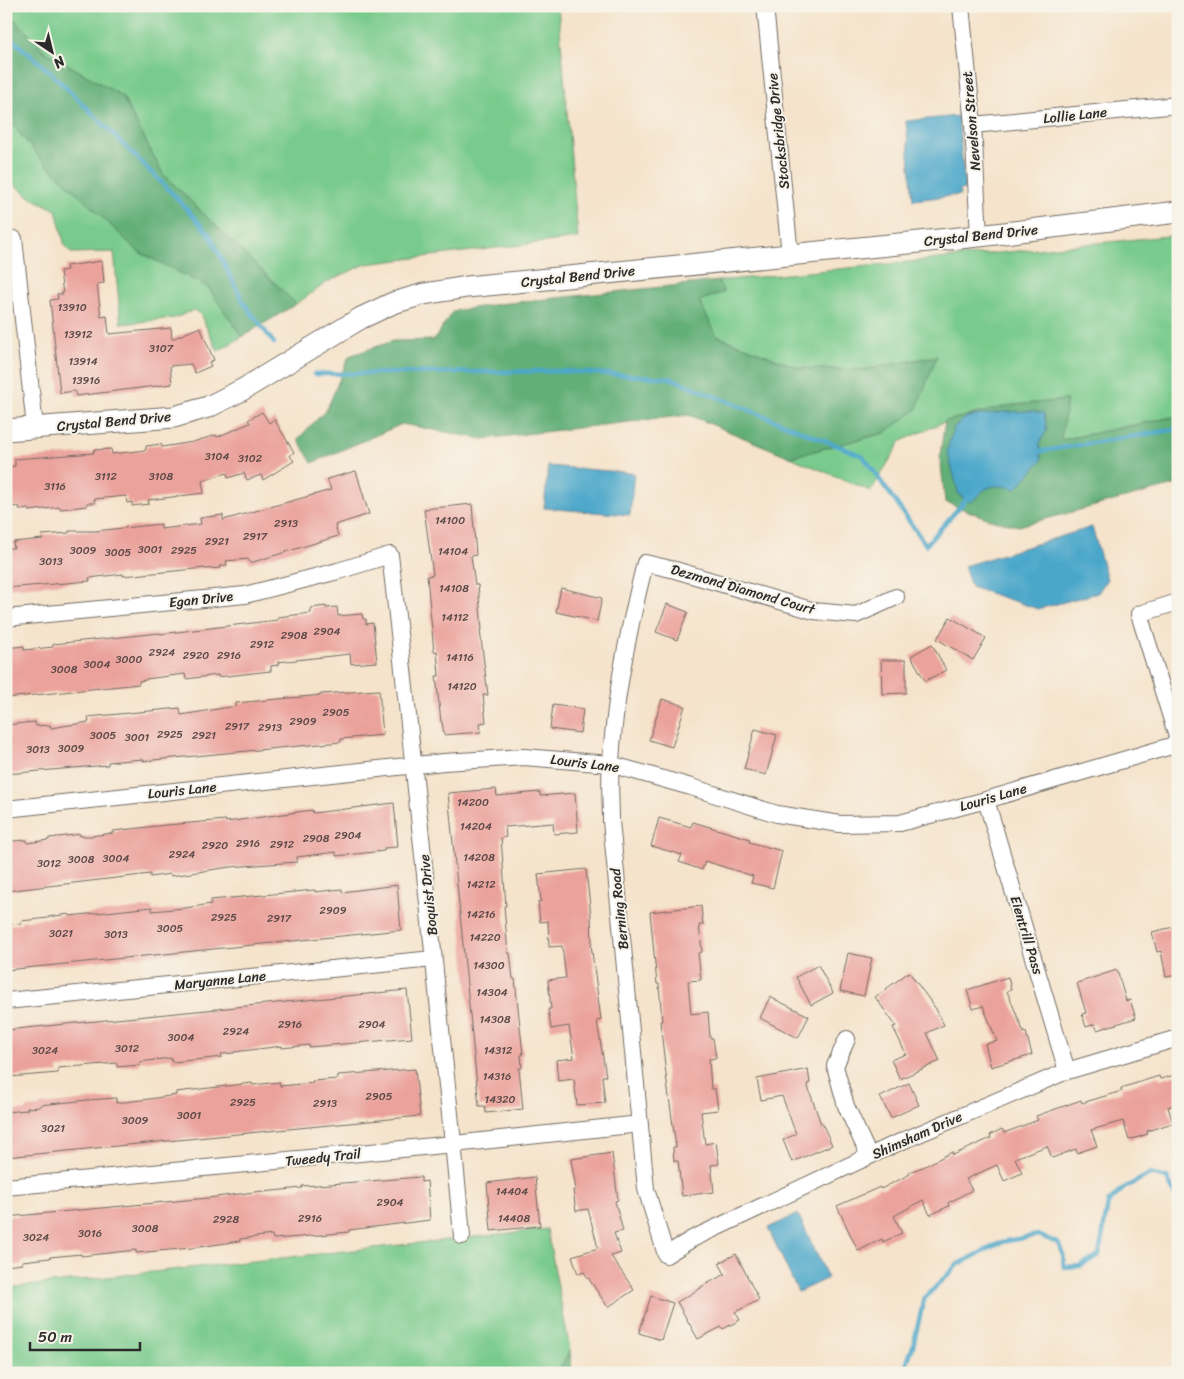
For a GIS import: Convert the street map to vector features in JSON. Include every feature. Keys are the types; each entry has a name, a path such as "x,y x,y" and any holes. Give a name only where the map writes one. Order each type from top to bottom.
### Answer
{"street":[{"name":"Stocksbridge Drive","path":"765,6 790,255"},
{"name":"Nevelson Street","path":"961,6 973,125 979,236"},
{"name":"Lollie Lane","path":"973,125 1178,105"},
{"name":"Crystal Bend Drive","path":"6,430 174,417 208,407 242,390 361,318 393,303 424,294 467,287 979,236 1178,212"},
{"path":"14,239 35,427"},
{"name":"Egan Drive","path":"6,618 245,595 338,571 390,555"},
{"name":"Boquist Drive","path":"390,555 415,766 462,1236"},
{"name":"Dezmond Diamond Court","path":"646,563 814,611 856,615 896,597"},
{"name":"Berning Road","path":"646,563 630,624 614,727 610,764 611,821 646,1189 666,1256"},
{"path":"1178,602 1139,614 1178,740"},
{"name":"Louris Lane","path":"6,808 415,766 524,757 610,764 777,814 840,824 900,823 1178,744"},
{"name":"Eientrill Pass","path":"986,800 1068,1071"},
{"name":"Maryanne Lane","path":"6,1001 433,959"},
{"name":"Shimsham Drive","path":"666,1256 692,1238 869,1156 1068,1071 1178,1038"},
{"path":"847,1039 835,1066 846,1106 869,1156"},
{"name":"Tweedy Trail","path":"6,1187 454,1144 640,1124"}],"green space":[{"path":"6,6 558,6 578,238 366,264 329,281 296,304 163,174 122,96 44,51 6,10"},
{"path":"6,10 44,51 122,96 163,174 296,304 242,337 208,287 139,252 41,159 6,117"},
{"path":"6,117 41,159 139,252 208,287 242,337 218,351 200,314 194,310 175,318 121,324 114,252 71,253 65,246 56,210 32,198 6,179"},
{"path":"1178,235 1178,416 1060,440 1066,400 1013,405 946,421 901,441 871,491 790,457 885,433 937,356 863,370 799,368 717,336 699,301 723,292 718,281"},
{"path":"718,281 724,292 699,301 717,336 799,368 863,370 937,356 916,410 885,433 790,457 689,415 483,439 402,424 312,463 298,439 327,409 349,356 393,341 434,340 453,311 499,304"},
{"path":"1067,400 1061,440 1178,416 1178,484 1019,526 994,521 945,502 940,455 945,421 1013,405"},
{"path":"547,1229 570,1350 557,1373 6,1373 6,1288"},
{"path":"570,1350 572,1373 557,1373"}],"water":[{"path":"958,116 965,189 960,190 960,195 913,200 906,121"},
{"path":"1032,411 1044,413 1047,430 1039,444 1042,460 1016,489 1001,486 991,487 981,492 971,503 959,495 947,450 954,427 967,417 1004,412"},
{"path":"548,466 634,473 630,515 544,508"},
{"path":"1092,527 1107,579 1098,593 1038,609 971,587 964,566"},
{"path":"798,1214 828,1278 798,1292 768,1228"}],"building":[{"path":"102,261 104,283 97,284 101,317 107,316 109,334 171,328 172,339 200,327 214,360 209,362 211,366 195,373 191,364 170,366 172,384 76,396 75,391 60,393 50,300 58,299 57,294 63,294 60,271 67,270 66,266"},
{"path":"262,412 269,423 274,419 294,452 290,456 294,461 263,480 261,475 247,480 244,473 228,478 227,473 202,481 204,493 148,500 149,504 132,506 132,502 127,503 126,496 94,499 95,503 87,503 87,506 60,509 60,507 29,511 29,509 20,510 19,506 6,508 6,467 15,466 15,459 94,453 93,450 111,449 112,454 146,450 146,446 161,444 162,447 193,442 216,435 217,437 250,423 248,420"},
{"path":"356,471 369,514 335,525 338,536 250,563 248,559 226,561 227,565 220,566 221,568 123,576 123,574 89,578 90,581 6,588 6,548 14,548 13,542 43,539 42,535 69,533 69,531 95,531 161,524 161,529 201,524 200,518 223,515 223,520 331,490 327,479"},
{"path":"472,504 476,555 471,556 475,585 478,585 482,630 480,630 488,695 483,695 486,722 480,723 481,732 444,735 436,676 439,676 437,651 434,652 427,576 433,575 424,509"},
{"path":"561,588 602,598 597,621 556,612"},
{"path":"667,604 688,612 677,640 656,632"},
{"path":"326,606 326,608 337,607 338,616 362,614 363,619 366,619 366,624 373,623 377,662 351,664 350,654 278,662 278,665 271,666 271,671 186,679 185,674 146,679 139,681 139,684 6,698 6,648 24,646 24,650 53,647 53,644 278,620 278,617 311,613 311,608"},
{"path":"950,617 986,638 973,660 937,639"},
{"path":"932,644 946,670 925,681 911,656"},
{"path":"881,660 906,660 906,693 882,694"},
{"path":"379,690 383,735 341,739 341,742 143,761 143,759 108,762 108,765 6,774 6,725 35,722 36,726 50,725 51,728 89,722 88,717 180,708 181,715 236,706 236,703"},
{"path":"662,699 685,706 672,747 649,740"},
{"path":"553,705 583,709 580,733 550,729"},
{"path":"755,729 777,735 766,775 744,769"},
{"path":"496,789 497,796 540,792 540,796 575,793 578,832 554,834 553,823 505,827 506,837 501,838 508,953 510,953 513,979 515,979 523,1055 521,1055 522,1068 519,1068 523,1109 486,1113 485,1106 479,1106 448,793"},
{"path":"394,803 398,847 384,848 384,851 336,856 336,852 297,857 297,862 230,867 171,876 170,874 150,877 150,874 6,891 6,852 9,852 8,848 12,847 11,841 27,840 27,843 80,834 80,836 91,836 113,833 113,831 166,825 226,820 226,822 312,810 313,813"},
{"path":"659,818 691,827 693,822 750,839 749,842 782,851 773,888 751,883 753,876 705,861 702,870 679,862 682,855 651,846"},
{"path":"586,869 591,916 591,944 601,1020 597,1021 606,1076 602,1076 605,1103 577,1105 574,1079 558,1081 556,1060 574,1058 569,1026 551,1029 548,1009 551,1009 548,980 566,978 562,946 549,947 548,921 540,922 538,902 541,901 538,874"},
{"path":"397,885 401,930 6,970 6,925 21,924 21,921 69,914 70,916 152,907 152,911 185,908 211,904 211,900 315,890 315,892 342,889 342,892"},
{"path":"701,906 703,925 699,925 702,952 698,953 701,980 688,981 691,1014 708,1012 710,1038 713,1038 716,1058 709,1059 711,1089 715,1089 718,1110 701,1112 705,1144 716,1142 719,1164 711,1165 714,1192 682,1196 678,1161 674,1161 673,1147 676,1147 660,1021 662,1021 659,984 657,984 650,912"},
{"path":"1178,926 1178,975 1166,977 1161,951 1157,952 1152,932"},
{"path":"848,953 872,958 864,996 840,991"},
{"path":"818,965 833,993 811,1005 796,977"},
{"path":"1117,970 1126,1001 1130,1000 1136,1018 1097,1030 1095,1024 1086,1027 1082,1014 1086,1013 1077,983"},
{"path":"909,972 936,1009 944,1025 927,1033 940,1061 900,1079 891,1060 906,1054 893,1027 896,1026 875,997"},
{"path":"1008,977 1011,989 1007,991 1024,1033 1026,1032 1032,1055 991,1067 985,1044 997,1041 983,1006 973,1009 967,990"},
{"path":"407,990 412,1038 309,1047 309,1045 282,1048 282,1046 221,1054 222,1057 172,1062 171,1058 139,1062 140,1065 117,1067 117,1063 58,1068 58,1073 9,1077 6,1030"},
{"path":"770,997 809,1016 798,1038 760,1018"},
{"path":"415,1069 420,1116 6,1157 6,1112 27,1110 27,1108 40,1107 40,1105 116,1098 116,1103 176,1095 176,1092 252,1083 253,1085 279,1082 280,1086 338,1079 338,1075"},
{"path":"808,1069 810,1083 807,1084 821,1124 832,1145 792,1162 783,1140 796,1134 782,1096 761,1100 757,1079"},
{"path":"1178,1074 1178,1104 1168,1107 1173,1123 1147,1131 1148,1134 1129,1140 1123,1121 1091,1130 1097,1146 1077,1153 1076,1149 1052,1158 1047,1146 1015,1158 1022,1173 1004,1181 997,1165 966,1179 972,1190 948,1203 949,1206 930,1215 923,1200 894,1216 902,1233 883,1242 882,1239 858,1251 837,1206 880,1187 881,1189 910,1174 909,1172 952,1152 953,1155 991,1138 990,1135 1002,1129 1004,1133 1038,1120 1036,1116 1081,1100 1082,1103 1122,1091 1121,1088 1159,1076 1160,1079"},
{"path":"909,1083 919,1105 891,1118 880,1097"},
{"path":"612,1153 618,1200 615,1201 623,1231 614,1233 621,1253 611,1256 634,1290 608,1307 584,1272 578,1274 572,1256 598,1248 588,1209 576,1211 573,1190 576,1190 571,1159"},
{"path":"421,1177 421,1182 427,1181 430,1220 300,1237 273,1239 272,1235 192,1248 136,1253 136,1250 81,1256 81,1254 50,1257 22,1261 22,1264 6,1266 6,1217 208,1198 302,1188 302,1186"},
{"path":"535,1177 540,1226 491,1231 487,1183"},
{"path":"736,1254 759,1300 735,1312 740,1320 698,1339 677,1302 725,1274 719,1263"},
{"path":"651,1296 673,1303 661,1340 639,1333"}],"waterway":[{"path":"6,34 48,70 103,124 174,195 209,234 244,303 274,343"},
{"path":"314,374 562,371 670,378 863,456 926,545 970,495"},
{"path":"1036,452 1178,429"},
{"path":"901,1373 904,1370 913,1346 924,1299 957,1265 1002,1242 1038,1235 1058,1243 1063,1254 1064,1267 1080,1266 1099,1255 1108,1203 1124,1188 1150,1174 1167,1178 1178,1202"}]}
